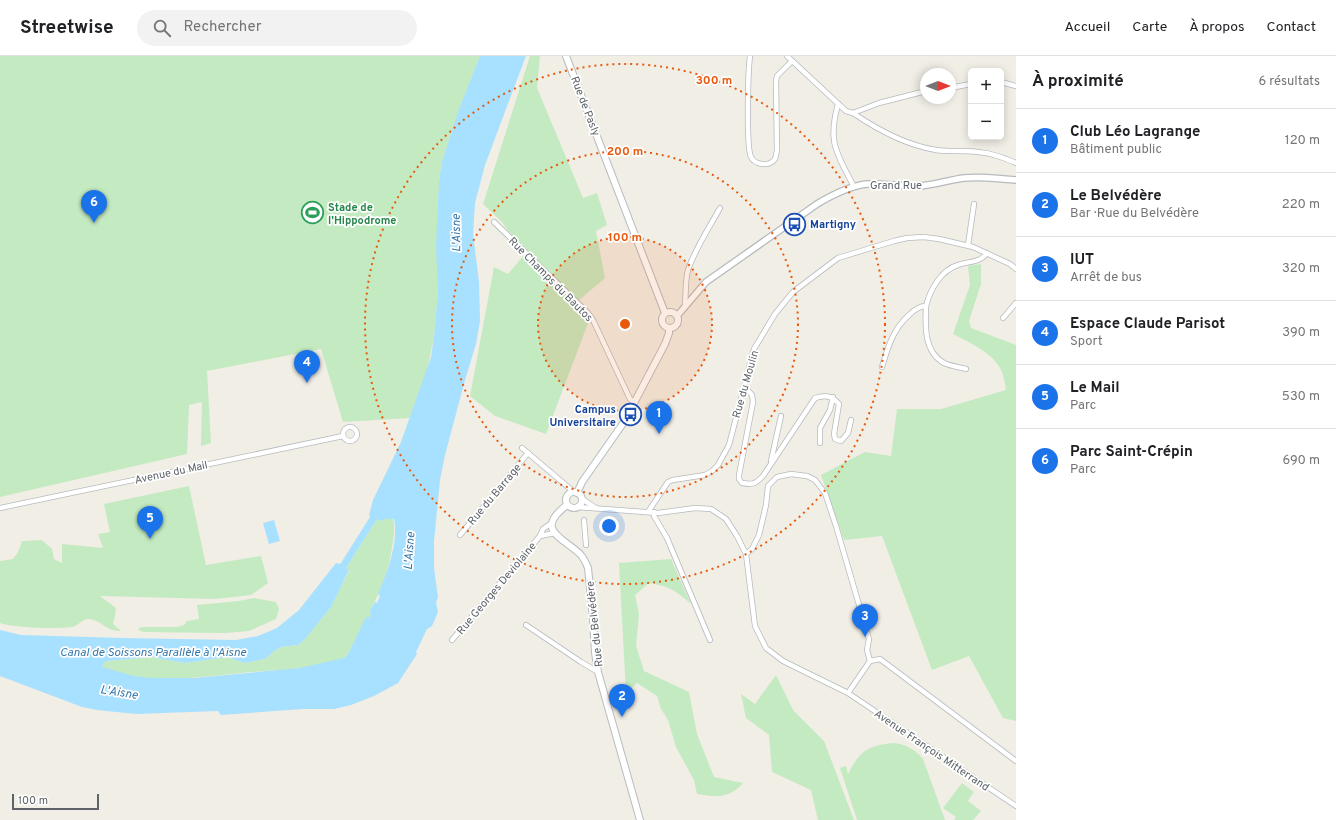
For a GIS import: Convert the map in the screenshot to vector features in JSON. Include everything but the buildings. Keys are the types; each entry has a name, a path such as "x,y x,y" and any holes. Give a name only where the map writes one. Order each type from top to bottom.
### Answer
{"main road":[{"name":"Rue de Pasly","path":"566,56 666,313"},
{"path":"671,312 677,316 676,324 669,328 664,325 662,320 666,313 671,312"},
{"path":"576,492 624,422 635,403 665,344 669,333 669,328"},
{"path":"571,492 576,492 582,499 581,504 577,507 571,508 567,505 566,496 571,492"},
{"name":"Rue Georges Deviolaine","path":"552,522 554,517 567,505"},
{"path":"552,522 552,527 555,533"},
{"name":"Rue du Belvédère","path":"555,533 559,539 581,555 586,561 588,568 598,672 640,820"}],"street":[{"path":"750,56 749,151 754,162 759,164 771,163 775,159 777,150 776,81 777,76 792,61"},
{"path":"787,56 846,111 853,113 870,125 903,142 936,150 979,152 1001,156 1016,163"},
{"path":"1004,83 1016,86"},
{"path":"956,87 968,85"},
{"path":"853,113 879,103 920,93"},
{"path":"838,104 832,136 835,147 854,187"},
{"name":"Grand Rue","path":"677,316 706,282 835,194 867,184 920,186 965,178 981,177 1016,180"},
{"path":"968,245 974,204"},
{"path":"685,305 688,271 703,238 720,208"},
{"name":"Rue Champs du Bautos","path":"494,222 588,313 593,320 630,399 635,403"},
{"name":"Rue du Moulin","path":"648,512 668,482 705,474 712,471 718,465 729,445 754,349 775,314 793,292 838,258 894,241 907,238 924,237 968,245 1010,264 1016,269"},
{"path":"966,369 946,364 933,353 926,335 926,306 928,297 942,276 957,265 976,261 987,253"},
{"path":"1003,318 1016,303"},
{"path":"882,367 888,345 899,325 916,309 926,306"},
{"path":"744,386 752,395 753,402 739,475 739,479 742,483 752,484 758,482 771,465 815,398 822,396 833,398 839,404 834,434 835,439 842,441 848,433 851,420"},
{"path":"820,443 820,428 830,410 833,398"},
{"path":"771,465 780,416"},
{"name":"Avenue du Mail","path":"0,508 343,436"},
{"path":"522,448 576,492"},
{"name":"Rue du Barrage","path":"460,536 528,453"},
{"path":"746,554 752,549 758,535 766,505 768,486 777,477 791,474 807,476 815,480 825,493 836,526 869,639 867,650 870,661"},
{"name":"Avenue François Mitterrand","path":"582,499 596,508"},
{"name":"Avenue François Mitterrand","path":"577,507 658,513 695,508 711,510 726,519 746,554 755,626 766,648 783,661 848,693 1016,806"},
{"path":"654,512 654,516 667,538 710,640"},
{"path":"584,520 586,545"},
{"name":"Rue Georges Deviolaine","path":"452,640 540,536 543,529 552,522"},
{"name":"Rue Georges Deviolaine","path":"540,536 555,533"},
{"path":"526,625 598,672"},
{"path":"848,693 870,661 880,658 1016,761"}],"green space":[{"path":"0,56 480,56 442,162 439,181 438,291 434,337 427,371 410,418 343,422 321,349 207,371 211,443 201,446 202,402 189,405 187,454 0,497"},
{"path":"530,56 540,56 537,88 583,198 597,193 607,225 596,231 605,278 578,301 483,204"},
{"path":"524,255 590,318 546,434 495,416 470,396 494,267 508,274"},
{"path":"981,264 981,284 969,321 971,328 1016,345 1016,721 1003,718 969,656 932,670 882,536 844,540 821,475 865,452 891,456 897,409 941,409 1006,390 1002,372 993,359 981,349 953,334 970,285 968,266"},
{"path":"189,486 206,565 261,556 268,583 251,595 215,599 100,596 116,608 113,624 121,631 111,630 95,620 90,619 85,620 76,626 64,628 25,627 0,623 0,561 13,559 18,552 22,541 42,540 52,549 54,559 62,563 62,544 103,548 98,534 110,532 104,504"},
{"path":"377,519 393,519 394,532 390,560 382,586 369,612 371,614 369,619 366,618 348,654 344,658 322,665 298,668 175,678 135,677 102,667 106,661 151,657 185,663 227,657 245,663 265,659 281,647 298,645 305,639 330,608 349,571 346,568"},
{"path":"671,559 691,604 672,590 649,583 635,595 639,614 636,646 644,671 689,692 697,734 714,777 743,783 733,792 722,796 697,794 694,780 676,747 668,720 661,709 657,696 637,683 626,693 619,563"},
{"path":"254,598 276,602 279,609 276,619 249,631 225,633 144,632 138,629 142,627 177,627 184,625 187,621 199,619 197,605"},
{"path":"776,675 793,710 824,741 854,820 818,820 811,790 772,772 769,735 746,718 741,694 755,704"},
{"path":"893,743 910,748 917,752 923,759 945,820 857,820 840,768 846,766 848,774 856,760 865,751 884,744"},
{"path":"962,783 974,792 965,805 968,801 981,811 973,820 954,820 956,817 943,808"}],"water":[{"path":"480,56 526,56 485,165 475,203 473,234 479,282 480,321 476,344 445,455 440,480 434,541 434,568 438,598 436,602 438,612 432,626 427,629 416,652 417,654 398,683 374,696 351,705 334,709 303,709 221,715 218,711 136,714 82,707 0,676 0,630 21,635 122,638 236,640 258,636 277,628 299,610 336,563 341,563 370,517 369,515 373,500 401,442 431,357 438,291 436,246 439,181 442,162 458,112","holes":["377,519 382,521 385,519 394,519 394,547 378,594 380,596 377,603 375,602 369,612 371,614 369,618 366,617 348,654 344,658 300,668 194,678 151,678 134,676 102,667 106,661 151,657 185,663 227,657 245,663 265,659 281,647 298,645 305,639 331,607 349,570 346,568"]},
{"path":"274,520 280,541 269,544 263,523"}],"place":[{"name":"Stade de l'Hippodrome","path":"312,213"},
{"name":"Parc Saint-Crépin","path":"94,223"},
{"name":"Martigny","path":"794,224"},
{"name":"Espace Claude Parisot","path":"307,383"},
{"name":"Campus Universitaire","path":"631,415"},
{"name":"Club Léo Lagrange","path":"659,434"},
{"name":"Le Mail","path":"150,539"},
{"name":"IUT","path":"865,637"},
{"name":"Le Belvédère","path":"622,717"}],"water label":[{"name":"L'Aisne","path":"456,233"},
{"name":"L'Aisne","path":"409,551"},
{"name":"Canal de Soissons Parallèle à l'Aisne","path":"153,652"},
{"name":"L'Aisne","path":"119,692"}]}
